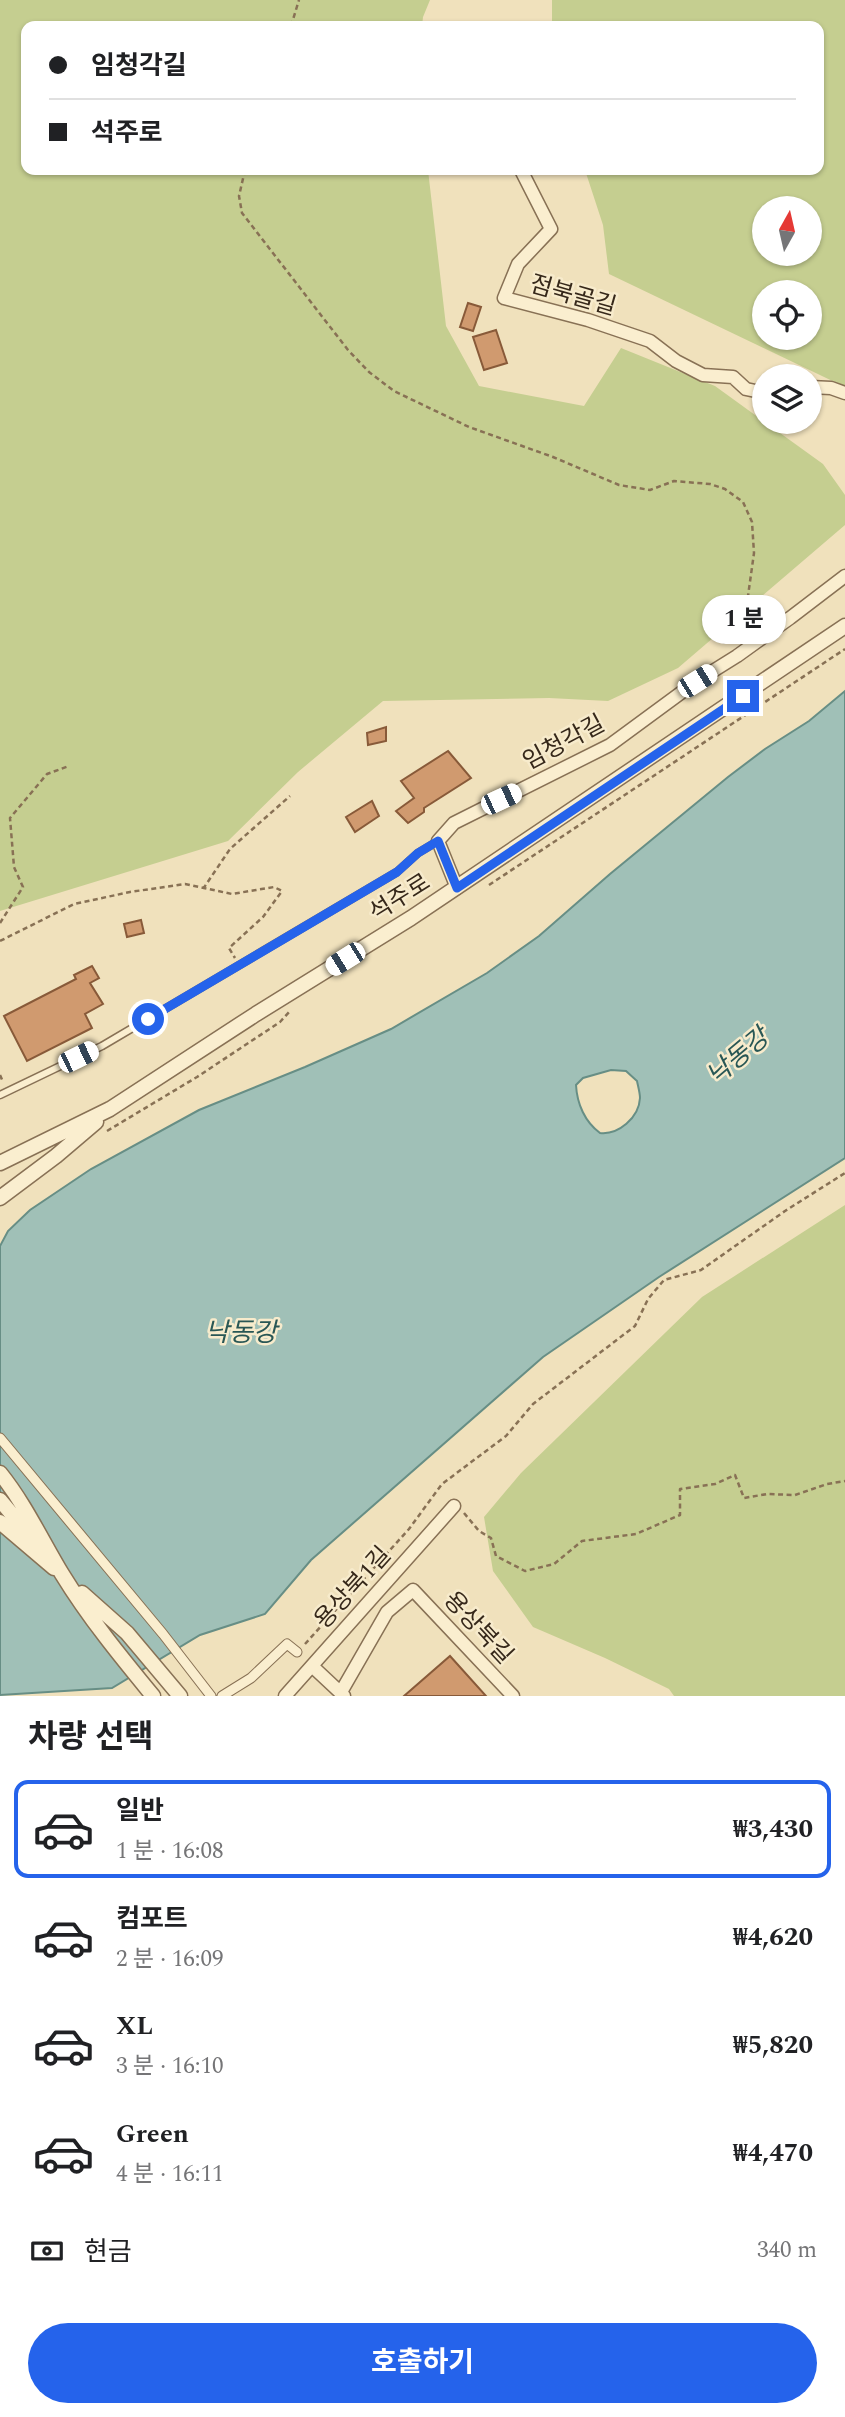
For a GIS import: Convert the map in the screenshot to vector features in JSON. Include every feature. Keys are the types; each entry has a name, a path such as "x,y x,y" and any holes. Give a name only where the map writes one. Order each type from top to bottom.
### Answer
{"street":[{"name":"점북골길","path":"524,175 551,229 518,264 504,298 588,320 650,341 676,362 703,375 733,377 746,389 752,390"},
{"path":"822,388 845,393"},
{"name":"임청각길","path":"438,841 454,822 610,745 845,576"},
{"name":"석주로","path":"0,1163 110,1109 256,1013 457,888 845,626"},
{"path":"438,841 457,888"},
{"path":"0,1198 57,1156 110,1109"},
{"path":"0,1438 211,1696"},
{"path":"0,1473 64,1577 113,1647 153,1696"},
{"path":"0,1500 64,1577"},
{"name":"용상북1길","path":"342,1694 312,1666 454,1506"},
{"path":"0,1522 127,1633 180,1696"},
{"path":"342,1694 387,1612 386,1582"},
{"name":"용상북길","path":"387,1612 413,1590 513,1696"},
{"path":"222,1696 251,1678 287,1644 297,1652"},
{"path":"285,1696 312,1666"}],"lane":[{"name":"임청각길","path":"0,1096 102,1046 397,872 418,853 438,841"}],"path":[{"path":"293,21 299,0"},
{"path":"245,175 239,196 242,213 348,350 369,372 394,391 469,427 553,457 619,485 650,490 674,481 710,484 726,489 743,502 752,522 754,554 748,596 724,642 725,663"},
{"path":"0,923 23,887 14,867 10,818 47,774 69,766"},
{"path":"203,889 230,849 290,796"},
{"path":"0,941 74,904 130,892 185,884 232,894 274,887 282,891 263,917 229,948 240,965"},
{"path":"297,1652 409,1529 442,1484 506,1436 533,1404 635,1326 648,1299 664,1280 701,1270 845,1173"},
{"path":"454,1506 469,1517 479,1531 491,1538 496,1556 525,1571 554,1564 582,1541 636,1534 680,1515 680,1489 715,1484 735,1475 744,1498 767,1494 794,1495 845,1481"}],"green space":[{"path":"0,0 430,0 423,21 21,21 21,175 429,175 446,326 479,386 584,406 621,348 715,386 752,413 752,434 781,434 823,464 845,495 845,525 678,668 608,701 549,698 383,701 298,772 228,841 0,911"},
{"path":"552,0 845,0 845,387 822,376 822,364 797,364 768,350 822,350 822,280 752,280 752,342 609,274 603,225 587,175 824,175 824,21 552,21"},
{"path":"845,1205 845,1696 674,1696 669,1689 533,1627 493,1571 484,1517 521,1473 702,1297"}],"water":[{"name":"낙동강","path":"845,691 845,1158 659,1277 543,1357 311,1560 265,1614 200,1635 112,1688 0,1695 0,1246 8,1231 30,1210 91,1169 199,1110 391,1029 487,973 539,936 728,777 809,721","holes":["611,1070 626,1071 637,1081 639,1105 626,1124 614,1131 600,1133 590,1124 583,1112 576,1085 583,1078"]}],"building":[{"path":"468,303 481,307 473,331 460,327"},
{"path":"496,330 507,363 484,370 473,337"},
{"path":"386,727 386,741 368,745 367,733"},
{"path":"448,751 471,778 424,808 424,812 408,823 396,811 414,798 401,781"},
{"path":"372,801 379,816 355,832 346,817"},
{"path":"141,920 144,933 127,937 124,924"},
{"path":"92,966 99,978 90,983 103,1004 85,1014 92,1028 27,1061 4,1016 76,979 74,975"},
{"path":"450,1656 486,1696 404,1696"}],"route":[{"path":"148,1019 397,872 418,853 438,841 457,888 743,696"}]}
